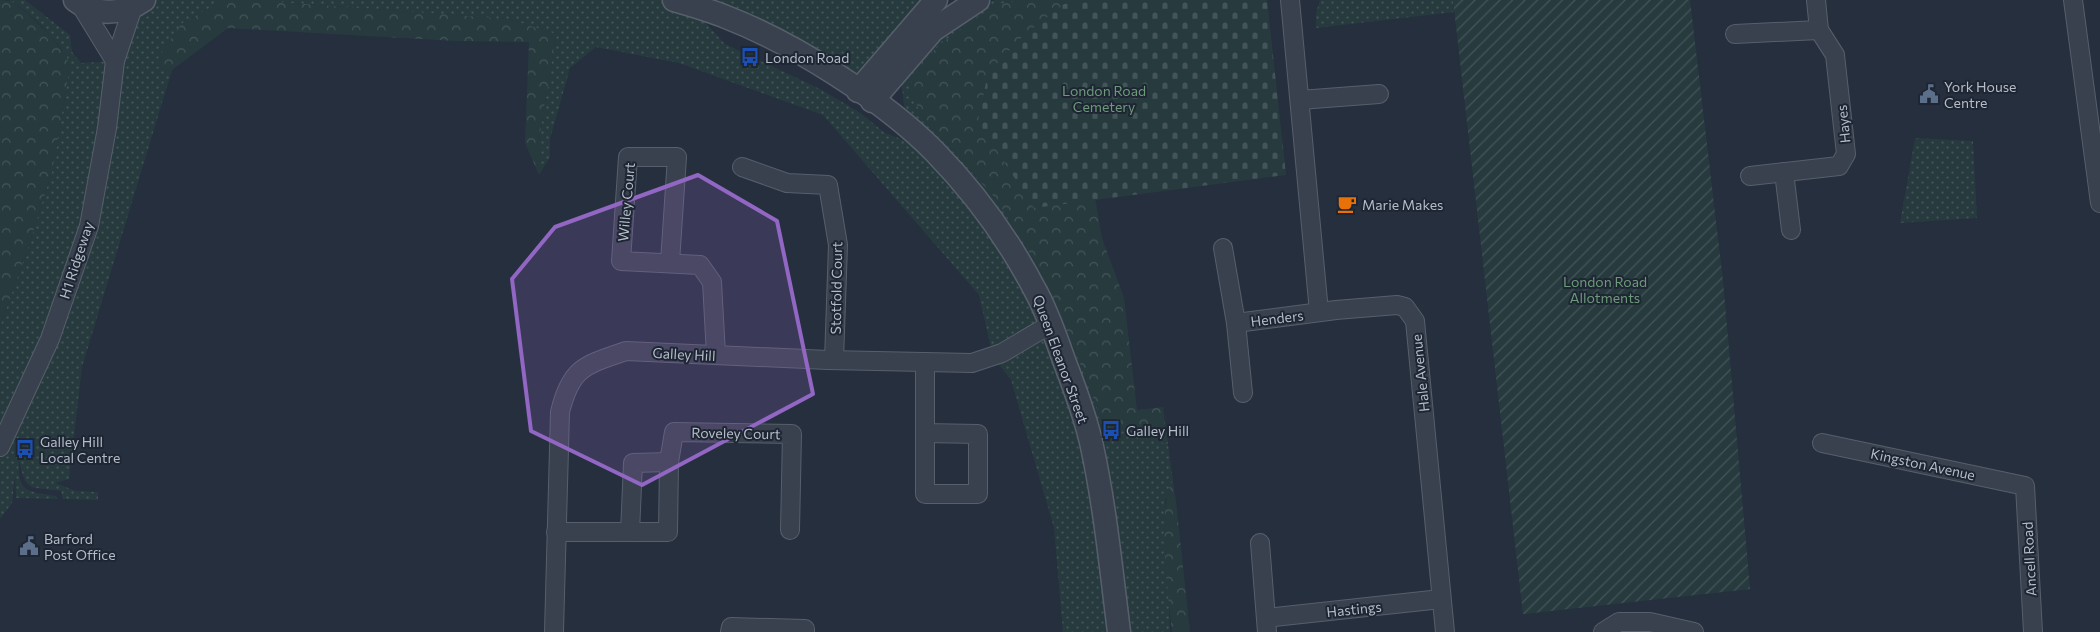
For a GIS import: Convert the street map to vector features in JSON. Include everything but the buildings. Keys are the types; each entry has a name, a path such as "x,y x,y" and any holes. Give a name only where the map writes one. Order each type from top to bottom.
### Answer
{"street":[{"name":"Queen Eleanor Street","path":"674,0 726,16 808,57 865,96 934,152 975,198 1012,251 1036,290 1051,324 1091,441 1108,540 1119,632"},
{"path":"865,96 936,0"},
{"path":"865,96 933,30 978,0"},
{"path":"1290,0 1319,312"},
{"name":"Hayes","path":"1750,176 1839,166 1846,154 1835,55 1819,30 1816,0"},
{"path":"2073,0 2100,203"},
{"path":"78,2 101,12 123,10 138,3"},
{"path":"78,2 115,61"},
{"name":"H1 Ridgeway","path":"0,447 50,339 89,226 107,128 115,61 138,3"},
{"path":"1735,34 1819,30"},
{"path":"1300,100 1379,94"},
{"name":"Willey Court","path":"670,262 677,157 628,157 621,260 700,264 712,282 716,355"},
{"name":"Stotfold Court","path":"742,167 787,182 828,185 838,245 834,360"},
{"path":"1784,172 1791,230"},
{"name":"Henders","path":"1223,248 1236,323 1243,393"},
{"name":"Hale Avenue","path":"1319,312 1396,305 1405,307 1415,321 1441,599 1446,632"},
{"name":"Henders","path":"1236,323 1319,312"},
{"name":"Galley Hill","path":"554,632 560,412 566,389 575,374 595,362 626,351 834,360 972,363 1002,353 1051,324"},
{"path":"925,362 925,434 925,494 978,494 978,434 925,434"},
{"name":"Roveley Court","path":"556,532 668,532 669,462 674,432 792,434 790,530"},
{"name":"Kingston Avenue","path":"1822,443 2025,486"},
{"path":"630,532 633,463 669,462"},
{"name":"Ancell Road","path":"2025,486 2033,632"},
{"name":"Hastings","path":"1260,543 1267,625 1441,599"},
{"path":"1603,632 1619,622 1650,622 1694,632"},
{"path":"730,632 730,627 805,629 805,632"}],"highlighted area":[{"path":"698,175 777,221 813,394 642,485 531,431 512,279 555,227"}],"green space":[{"path":"0,0 11,1 50,35 67,57 69,71 53,168 26,254 0,326"},
{"path":"8,0 25,0 70,35 72,52 81,63 115,61 144,0 224,0 181,24 154,65 172,70 82,367 69,479 55,483 76,491 98,492 98,500 63,499 61,491 31,486 24,478 19,459 22,484 31,491 56,496 57,499 16,498 15,475 12,503 0,519 0,326 26,254 53,168 69,71 66,56 55,41 32,16"},
{"path":"224,0 252,0 508,19 556,34 539,140 539,175 525,143 529,42 456,41 228,28 172,70 153,66 181,24"},
{"path":"252,0 926,0 860,76 808,57 690,6 725,44 820,89 859,112 885,133 933,151 905,113 901,79 920,52 981,6 995,0 1023,0 995,5 909,92 926,121 997,200 1032,257 1074,348 1102,420 1146,438 1168,444 1173,481 1165,501 1170,632 1063,632 1054,528 1011,380 993,357 979,295 823,115 679,63 596,47 570,68 550,139 550,157 539,175 539,141 556,34 508,19"},
{"path":"1023,0 1098,0 1064,4 1034,207 1095,198 1102,238 1124,298 1137,410 1163,407 1168,444 1146,438 1102,420 1074,348 1032,257 997,200 926,121 909,92 915,68 944,41 995,5"},
{"name":"London Road Cemetery","path":"1098,0 1267,0 1286,175 1034,208 978,121 988,73 1023,36 1064,4"},
{"path":"1320,0 1453,0 1454,12 1316,28 1316,13"},
{"name":"London Road Allotments","path":"1453,0 1690,0 1723,281 1750,589 1523,614"},
{"path":"1915,138 1973,141 1977,218 1900,223"},
{"path":"1173,481 1190,632 1172,632 1164,530 1168,492"}],"place":[{"name":"London Road","path":"750,57"},
{"name":"York House Centre","path":"1929,94"},
{"name":"Marie Makes","path":"1347,204"},
{"name":"Galley Hill","path":"1111,430"},
{"name":"Galley Hill Local Centre","path":"25,449"},
{"name":"Barford Post Office","path":"29,546"}]}
